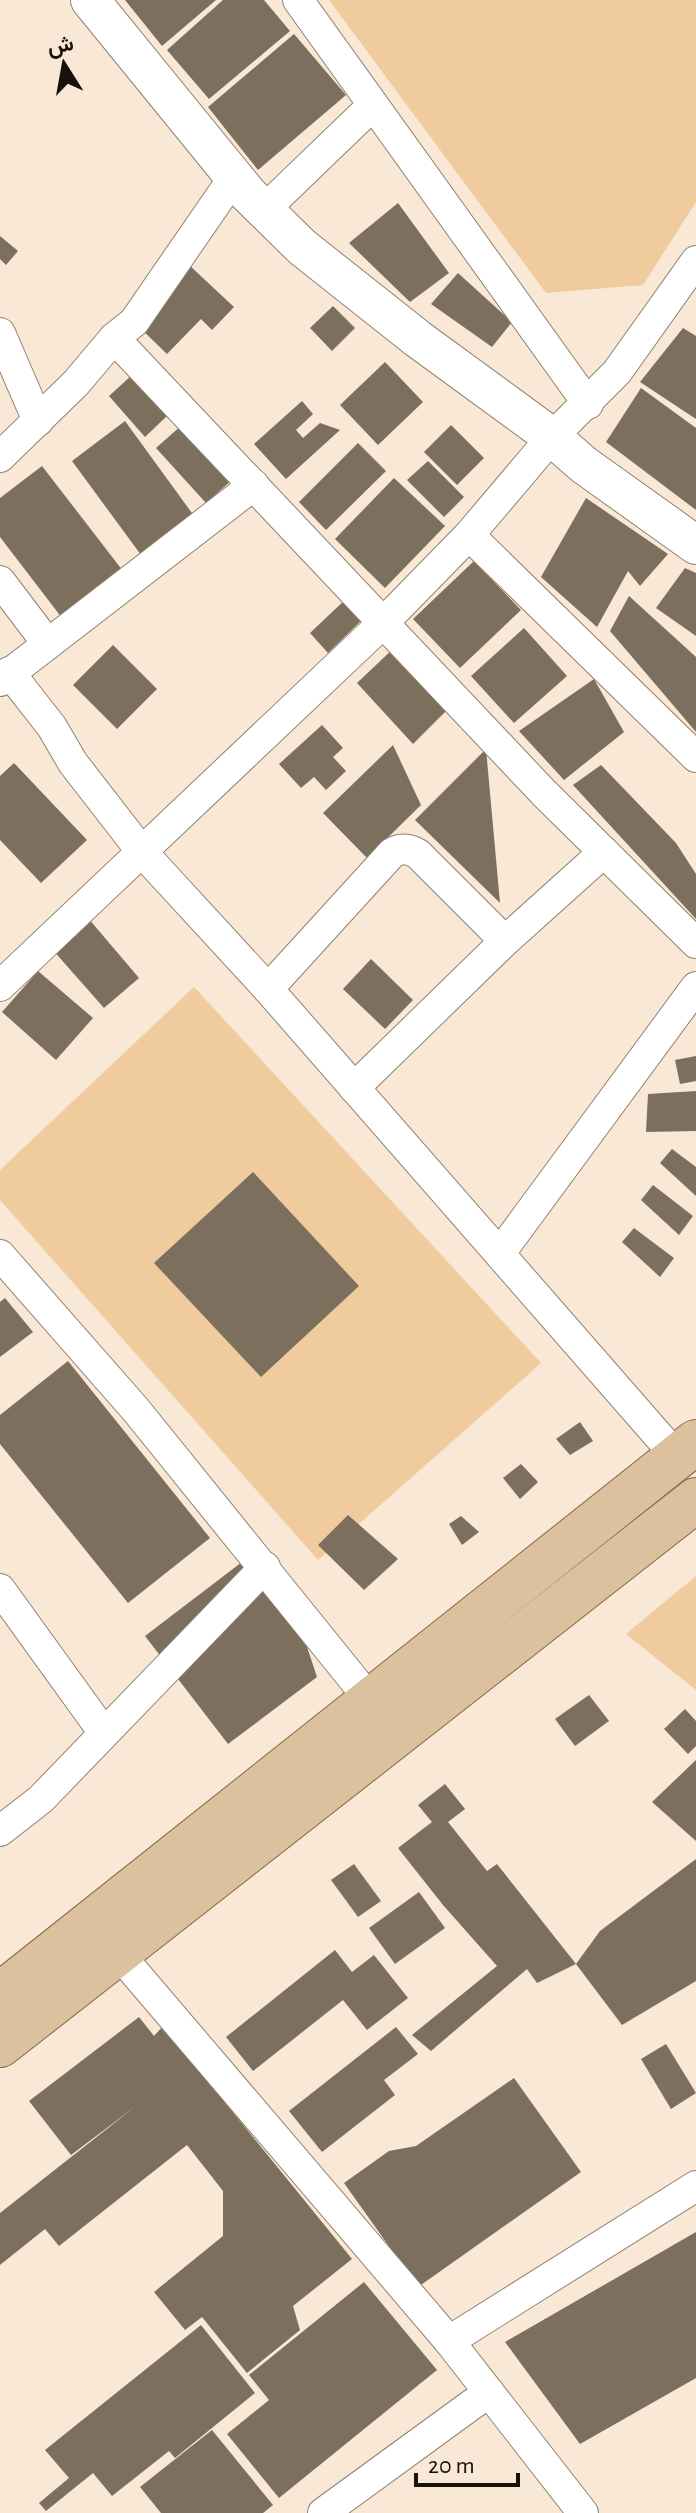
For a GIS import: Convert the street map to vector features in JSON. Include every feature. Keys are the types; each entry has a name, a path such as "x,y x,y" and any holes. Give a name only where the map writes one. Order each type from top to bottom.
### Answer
{"main road":[{"path":"2,1989 687,1449"},
{"path":"0,2045 696,1500"}],"street":[{"path":"90,0 234,177 302,247 395,321 552,437 584,465 696,545"},
{"path":"298,0 588,404"},
{"path":"264,210 373,105"},
{"path":"0,457 76,383 114,338 134,322 234,177"},
{"path":"0,986 383,623 469,535 552,437 617,372 696,261"},
{"path":"0,333 38,421"},
{"path":"114,338 544,793 696,943"},
{"path":"254,485 5,677 52,727 73,763 142,852 268,989 500,1253 687,1449"},
{"path":"469,535 696,757"},
{"path":"0,581 47,643"},
{"path":"268,989 392,853 399,850 406,849 418,854 505,941"},
{"path":"354,1088 505,941 604,852"},
{"path":"500,1253 694,997"},
{"path":"0,1255 136,1410 371,1701"},
{"path":"0,1831 41,1799 265,1567"},
{"path":"0,1589 104,1733"},
{"path":"118,1953 449,2341 583,2513"},
{"path":"449,2341 696,2186"},
{"path":"323,2513 489,2392"}],"shaded area":[{"path":"329,0 696,0 696,202 643,285 546,293"},
{"path":"194,987 541,1363 318,1560 0,1200 0,1170"},
{"path":"696,1576 696,1690 626,1634"}],"building":[{"path":"125,0 216,0 162,46"},
{"path":"223,0 264,0 290,31 209,99 167,50"},
{"path":"294,34 346,95 258,170 208,107"},
{"path":"398,203 449,273 410,302 349,243"},
{"path":"0,236 18,251 6,265 0,259"},
{"path":"189,265 234,307 212,330 201,319 167,354 134,322"},
{"path":"458,273 512,322 492,347 431,304"},
{"path":"333,306 355,328 332,351 310,328"},
{"path":"683,328 696,336 696,419 640,382"},
{"path":"385,362 423,402 378,445 340,405"},
{"path":"132,375 168,415 145,437 109,396"},
{"path":"641,388 696,428 696,510 606,442"},
{"path":"302,401 313,414 296,430 303,438 320,423 340,430 286,479 254,444"},
{"path":"125,421 197,520 144,559 72,461"},
{"path":"183,424 233,479 206,503 156,448"},
{"path":"451,425 484,458 457,485 424,452"},
{"path":"358,443 386,471 326,530 299,502"},
{"path":"428,461 464,497 444,517 407,480"},
{"path":"42,466 123,571 62,618 0,537 0,498"},
{"path":"394,478 445,526 385,588 335,539"},
{"path":"586,498 668,554 640,586 628,571 597,627 541,577"},
{"path":"474,561 521,610 460,668 413,619"},
{"path":"685,568 696,573 696,636 656,608"},
{"path":"629,596 696,657 696,732 610,631"},
{"path":"348,597 366,616 328,653 310,633"},
{"path":"524,628 567,676 514,723 471,676"},
{"path":"113,645 157,689 117,729 73,685"},
{"path":"395,647 448,709 413,744 357,683"},
{"path":"594,679 624,732 564,780 519,731"},
{"path":"322,725 343,748 333,757 346,771 326,790 314,777 301,788 279,764"},
{"path":"393,745 421,805 367,858 323,813"},
{"path":"486,749 500,903 415,820"},
{"path":"14,763 87,840 41,883 0,840 0,776"},
{"path":"601,765 676,843 696,874 696,919 573,785"},
{"path":"88,918 139,978 104,1008 52,949"},
{"path":"371,959 413,1000 385,1029 343,989"},
{"path":"38,971 93,1018 56,1060 2,1012"},
{"path":"696,1056 696,1081 680,1084 675,1060"},
{"path":"696,1091 696,1131 646,1132 648,1094"},
{"path":"672,1149 696,1167 696,1196 660,1163"},
{"path":"253,1172 359,1286 261,1377 154,1263"},
{"path":"653,1185 693,1216 679,1235 641,1200"},
{"path":"634,1228 674,1258 660,1277 622,1242"},
{"path":"5,1298 33,1332 0,1357 0,1302"},
{"path":"68,1361 210,1538 128,1603 0,1444 0,1415"},
{"path":"580,1422 593,1441 570,1455 556,1439"},
{"path":"521,1464 538,1482 520,1499 503,1478"},
{"path":"348,1515 398,1559 364,1590 318,1545"},
{"path":"461,1516 479,1532 462,1545 449,1524"},
{"path":"242,1562 307,1647 317,1677 228,1744 145,1636"},
{"path":"589,1695 609,1721 575,1746 555,1719"},
{"path":"685,1709 696,1721 696,1746 688,1754 664,1729"},
{"path":"696,1760 696,1841 652,1802"},
{"path":"445,1784 465,1809 448,1822 487,1871 497,1864 576,1964 537,1983 527,1969 431,2051 412,2035 497,1966 398,1848 432,1822 418,1805"},
{"path":"696,1859 696,1981 622,2025 576,1964 600,1931"},
{"path":"354,1864 381,1901 358,1917 331,1880"},
{"path":"419,1892 445,1928 395,1964 369,1928"},
{"path":"335,1950 352,1972 374,1955 408,1998 367,2030 343,2000 253,2071 226,2037"},
{"path":"139,2017 154,2036 163,2026 352,2259 293,2306 300,2330 247,2373 202,2317 185,2330 154,2292 223,2236 223,2191 187,2145 59,2246 45,2229 0,2265 0,2213 136,2106 71,2155 29,2101"},
{"path":"396,2027 418,2054 384,2080 395,2095 322,2152 289,2111"},
{"path":"666,2044 696,2093 671,2109 641,2059"},
{"path":"514,2078 581,2172 418,2287 344,2183 389,2151 416,2146"},
{"path":"696,2232 696,2378 580,2444 505,2342"},
{"path":"364,2282 437,2370 279,2498 227,2434 269,2400 249,2375"},
{"path":"201,2325 255,2393 175,2458 169,2451 112,2496 93,2473 46,2511 39,2503 69,2478 45,2450"},
{"path":"212,2430 273,2505 263,2513 161,2513 140,2487"}]}
